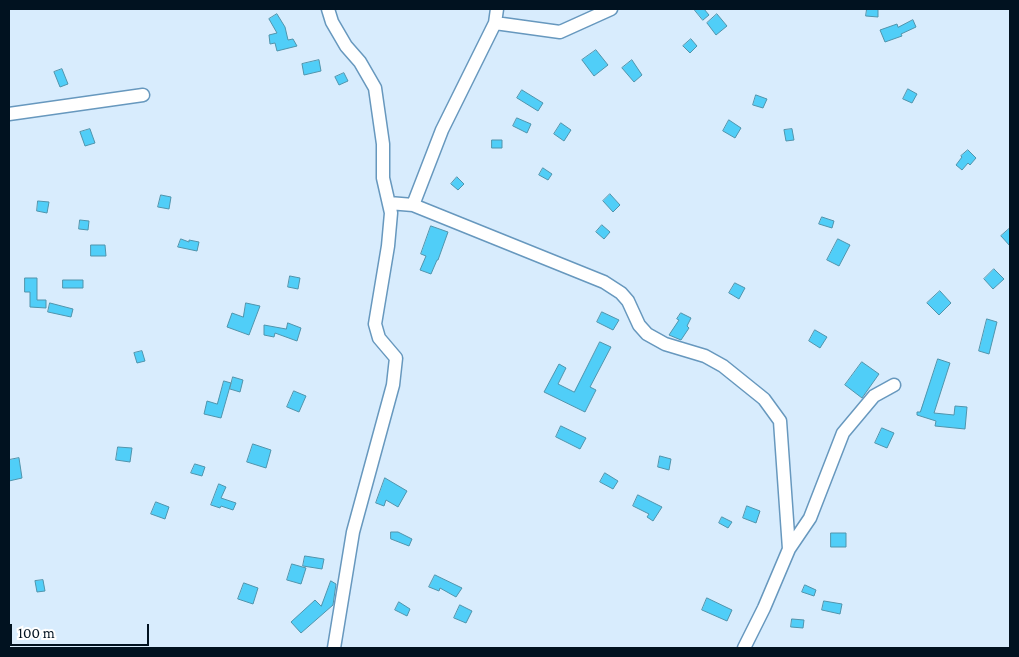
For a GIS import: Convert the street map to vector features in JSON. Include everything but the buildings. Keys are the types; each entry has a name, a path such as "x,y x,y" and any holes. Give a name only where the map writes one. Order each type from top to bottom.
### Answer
{"street":[{"path":"328,9 332,22 346,46 360,62 376,88 383,144 384,178 391,213 376,324 379,338 396,358 393,385 353,532 334,648"},
{"path":"413,205 442,130 495,23 497,9"},
{"path":"495,23 560,32 611,9"},
{"path":"9,114 143,95"},
{"path":"389,203 413,205 604,282 621,293 628,302 639,325 647,334 664,344 705,356 723,366 764,399 780,421 789,548"},
{"path":"744,648 789,548 810,518 842,433 874,396 894,385"}]}
